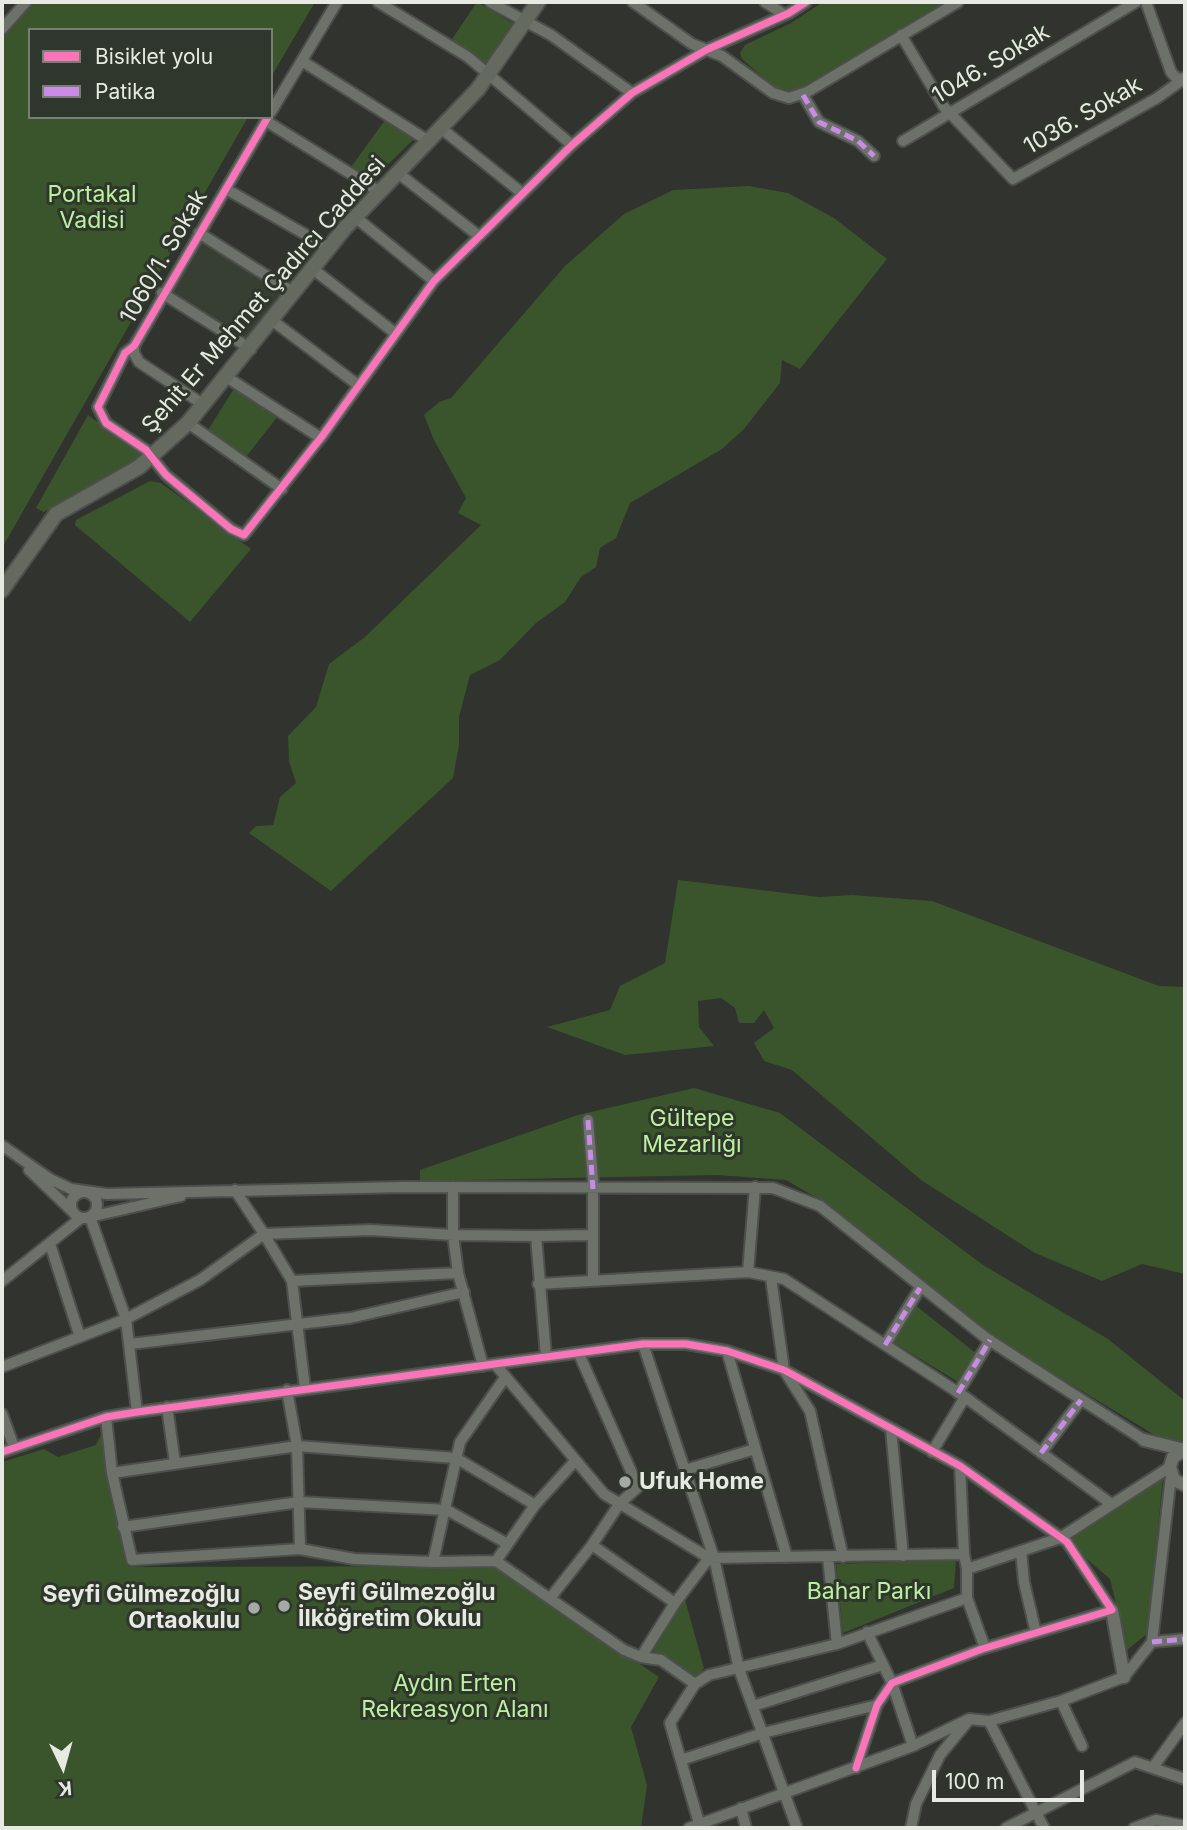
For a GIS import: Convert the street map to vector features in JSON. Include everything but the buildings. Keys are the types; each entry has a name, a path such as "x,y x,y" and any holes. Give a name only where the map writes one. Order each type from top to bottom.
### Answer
{"main road":[{"name":"Şehit Er Mehmet Çadırcı Caddesi","path":"2,590 56,514 151,458 188,423 228,378 355,217 430,142 489,75 538,2"}],"street":[{"path":"2,29 26,2"},
{"name":"1060/1. Sokak","path":"273,109 337,2"},
{"path":"379,2 468,57 572,145"},
{"path":"490,2 551,34 632,93"},
{"path":"633,2 706,50 722,56 773,93 789,99 803,94 958,2"},
{"path":"765,2 785,15"},
{"path":"151,458 166,475 222,522 244,535 321,438 434,281 572,145 632,93 706,50 785,15 806,2"},
{"name":"1046. Sokak","path":"903,141 1136,2"},
{"path":"1146,2 1171,72 1177,79 1185,78"},
{"name":"1036. Sokak","path":"901,35 950,114 1013,179 1157,98 1185,78"},
{"path":"302,61 430,142"},
{"path":"803,94 819,122 858,141 874,156"},
{"name":"1060/1. Sokak","path":"151,458 146,450 100,416 100,398 125,353 134,346 162,293 267,119"},
{"path":"271,119 380,192"},
{"path":"442,129 522,193"},
{"path":"398,173 479,236"},
{"path":"226,189 329,248"},
{"path":"355,217 434,281"},
{"path":"199,233 294,293"},
{"path":"313,269 395,333"},
{"path":"162,293 251,349"},
{"path":"273,321 358,385"},
{"path":"134,346 134,354 139,362 204,405"},
{"path":"228,378 321,438"},
{"path":"188,423 282,489"},
{"path":"588,1120 593,1189 593,1281"},
{"path":"2,1281 97,1203 86,1192 50,1179 3,1145"},
{"path":"3,1145 81,1216"},
{"path":"748,1272 755,1186"},
{"path":"137,1412 126,1319 81,1216 71,1201 77,1194 208,1189 593,1189 755,1186 788,1193 820,1206 920,1288 989,1340 1144,1440 1185,1485"},
{"path":"453,1187 453,1236 458,1273 483,1367"},
{"path":"81,1216 208,1189"},
{"path":"235,1190 292,1281 295,1323 306,1388"},
{"path":"2,1367 126,1319 200,1280 264,1234 370,1230 453,1236 593,1235"},
{"path":"536,1236 546,1356"},
{"path":"50,1244 80,1336"},
{"path":"538,1284 748,1272 784,1279 961,1395 1110,1503"},
{"path":"292,1281 458,1273"},
{"path":"771,1278 784,1370 810,1411 843,1556"},
{"path":"885,1346 920,1288"},
{"path":"130,1344 350,1318 464,1292"},
{"path":"932,1452 989,1340"},
{"path":"643,1344 711,1558 739,1669 797,1828"},
{"path":"2,1452 106,1417 167,1407 643,1344 686,1344 727,1351 784,1370 960,1466 1067,1542 1112,1610 1124,1677"},
{"path":"727,1351 787,1557"},
{"path":"551,1597 592,1545 620,1503 638,1488 579,1354"},
{"path":"495,1364 604,1494 711,1558 964,1554"},
{"path":"433,1562 447,1510 460,1442 505,1379"},
{"path":"287,1391 298,1446 300,1549"},
{"path":"1041,1452 1081,1400"},
{"path":"167,1407 175,1463"},
{"path":"2,1414 15,1447"},
{"path":"106,1417 112,1473 122,1527 132,1560 300,1549 354,1559 496,1561 624,1650 640,1657 661,1660 695,1684"},
{"path":"891,1429 903,1556"},
{"path":"1144,1440 1185,1450"},
{"path":"112,1473 298,1446 456,1458 534,1505"},
{"path":"685,1470 755,1450"},
{"path":"967,1598 837,1644 709,1675 695,1684 670,1723 681,1760 694,1826 913,1746 970,1719 989,1721 1061,1701 1124,1677 1152,1642 1171,1468 1177,1454 1185,1450"},
{"path":"496,1561 534,1505 575,1461"},
{"path":"960,1466 967,1598 985,1648"},
{"path":"967,1569 1060,1538 1110,1503 1171,1468"},
{"path":"122,1527 299,1502 447,1510 506,1543"},
{"path":"592,1545 675,1603"},
{"path":"1021,1551 1026,1595 1036,1633"},
{"path":"828,1557 837,1644"},
{"path":"640,1657 675,1603 711,1558"},
{"path":"856,1768 877,1705 892,1684 985,1648 1112,1610"},
{"path":"867,1632 892,1684 913,1746"},
{"path":"1152,1642 1185,1639"},
{"path":"753,1706 883,1665"},
{"path":"1061,1701 1082,1746"},
{"path":"681,1760 763,1733 877,1705"},
{"path":"911,1828 916,1804 940,1755 970,1719"},
{"path":"989,1721 1044,1828"},
{"path":"1154,1766 1185,1723"},
{"path":"1006,1828 1135,1762 1154,1766 1185,1779"},
{"path":"741,1808 746,1828"},
{"path":"1133,1828 1156,1819 1185,1826"}],"shaded area":[{"path":"200,238 286,293 249,343 169,292"}],"green space":[{"name":"Portakal Vadisi","path":"25,2 315,2 273,74 273,28 28,28 28,119 247,119 2,548 2,28"},
{"path":"477,2 514,24 487,65 450,42"},
{"path":"823,2 945,2 794,92 774,87 742,59 740,53 745,45 791,23"},
{"path":"385,120 414,139 372,180 351,167"},
{"path":"749,186 788,193 834,218 887,259 800,369 782,360 780,383 744,429 722,449 630,503 616,538 600,548 596,567 581,577 565,602 536,623 500,660 470,675 459,717 459,745 453,778 331,891 249,833 256,826 273,825 280,797 296,783 289,761 288,736 316,707 329,664 365,637 481,525 458,513 466,498 434,440 424,415 439,402 451,398 565,266 624,214 673,190"},
{"path":"235,387 278,416 246,457 210,435 208,430"},
{"path":"88,415 143,455 44,512 36,508"},
{"path":"150,481 161,483 251,549 190,622 75,525 76,520"},
{"path":"678,880 819,897 852,895 932,901 1159,986 1185,987 1185,1274 1142,1264 1102,1281 1035,1253 921,1180 792,1070 764,1061 754,1043 774,1028 764,1010 754,1023 739,1023 735,1008 721,998 698,1001 699,1027 714,1046 625,1055 547,1027 610,1010 620,986 665,963"},
{"name":"Gültepe Mezarlığı","path":"694,1088 780,1113 983,1265 1108,1339 1185,1401 1185,1445 1158,1437 978,1328 829,1205 786,1180 717,1175 420,1181 420,1170 578,1115"},
{"path":"915,1305 977,1354 960,1383 891,1341"},
{"name":"Aydın Erten Rekreasyon Alanı","path":"103,1430 129,1567 495,1566 659,1677 631,1727 647,1785 641,1828 2,1828 2,1462 44,1449 58,1457 96,1445"},
{"path":"1163,1477 1148,1633 1127,1650 1110,1579 1067,1542"},
{"name":"Bahar Parkı","path":"956,1560 954,1588 843,1633 836,1564"},
{"path":"684,1596 704,1668 696,1678 653,1651"}],"marked path":[{"path":"803,95 819,122 858,141 874,156"},
{"path":"588,1120 593,1189"},
{"path":"885,1345 920,1288"},
{"path":"958,1393 990,1340"},
{"path":"1041,1453 1081,1400"},
{"path":"1152,1642 1185,1639"}],"cycle path":[{"path":"267,119 134,346 125,353 98,407 106,423 146,450 166,475 231,529 244,535 323,435 434,281 572,145 632,93 706,50 789,13 806,2"},
{"path":"2,1452 106,1417 643,1344 686,1344 727,1351 784,1370 960,1466 1067,1542 1112,1610 982,1649 892,1683 877,1705 856,1768"}],"place":[{"name":"Ufuk Home","path":"625,1482"},
{"name":"Seyfi Gülmezoğlu İlköğretim Okulu","path":"284,1606"},
{"name":"Seyfi Gülmezoğlu Ortaokulu","path":"254,1608"}]}
